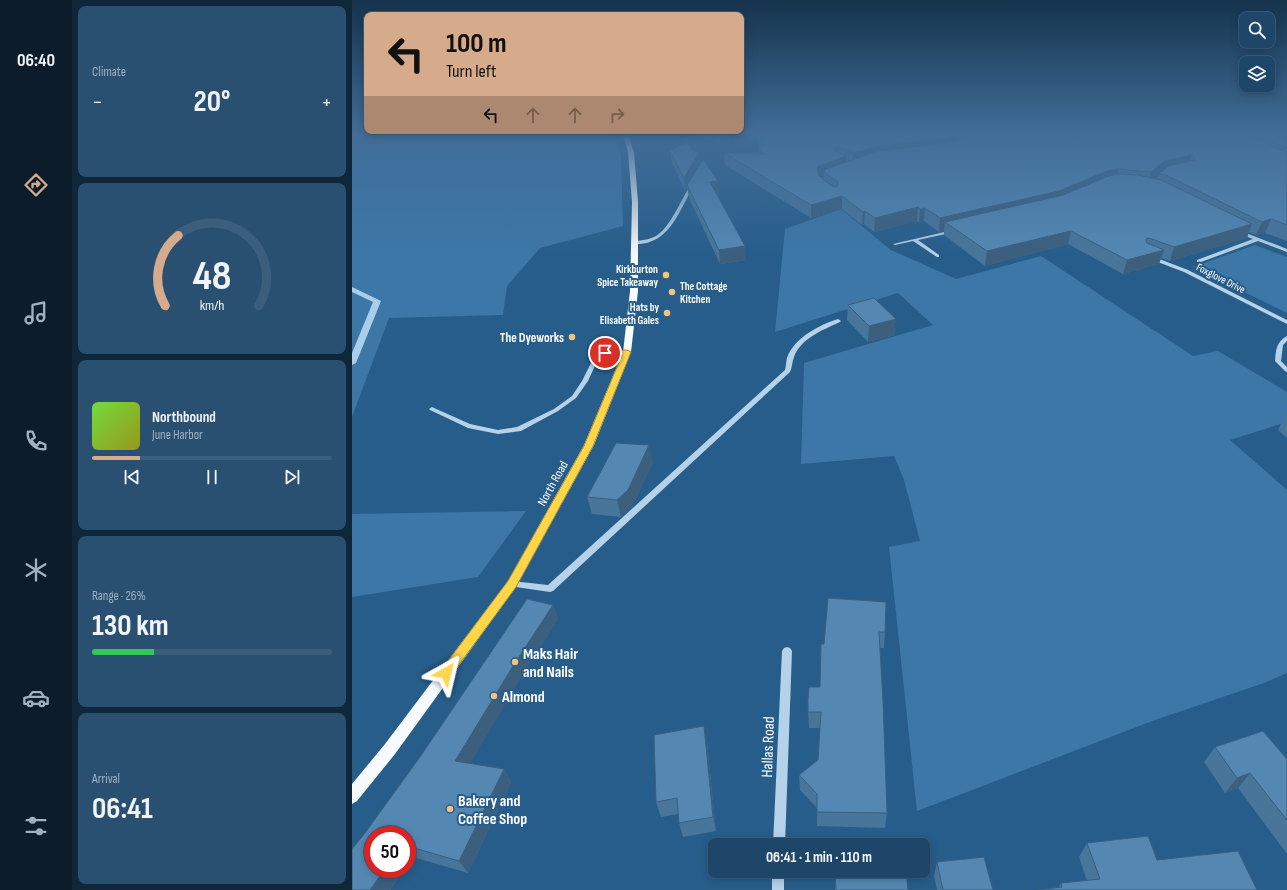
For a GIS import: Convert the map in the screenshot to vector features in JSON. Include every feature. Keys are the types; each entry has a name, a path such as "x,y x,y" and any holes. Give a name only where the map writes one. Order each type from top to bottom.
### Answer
{"main road":[{"name":"North Road","path":"352,796 390,749 512,584 589,446 627,352 634,292 635,202 632,174"}],"street":[{"path":"634,243 650,241 660,236 667,228 695,180"},
{"path":"895,244 959,229"},
{"path":"1236,230 1256,240 1287,251"},
{"path":"914,240 937,256"},
{"path":"1199,261 1256,240"},
{"name":"Foxglove Drive","path":"1145,255 1186,271 1287,322"},
{"path":"512,584 550,589 788,371 791,355 801,342 817,331 838,321"},
{"path":"1287,338 1280,345 1278,361 1287,370"},
{"path":"432,409 468,426 498,432 519,429 556,410 574,397 585,381 597,356 605,353 627,352"},
{"name":"Hallas Road","path":"779,838 787,651"},
{"path":"778,878 778,890"}],"shaded area":[{"path":"352,174 622,174 623,226 540,248 507,286 503,315 389,318 352,417"},
{"path":"841,209 891,250 956,279 1041,256 1193,356 1218,351 1287,392 1287,422 1230,440 1287,490 1287,673 1264,683 1155,720 917,811 889,547 920,541 904,480 894,456 801,464 804,363 933,325 898,293 775,332 785,229"},
{"path":"1255,245 1287,257 1287,313 1193,267"},
{"path":"526,511 478,577 352,597 352,514"}],"building":[{"path":"682,174 687,174 684,178"},
{"path":"694,174 713,174 718,181 710,182 745,246 719,250 687,185"},
{"path":"758,174 818,174 819,176 832,186 837,187 838,182 826,174 1101,174 1059,191 940,218 925,208 920,209 918,207 875,218 865,211 863,212 842,196 811,205"},
{"path":"1119,174 1138,175 1161,180 1252,224 1174,247 1147,238 1147,243 1164,250 1127,260 1071,231 987,251 945,222 1063,195 1109,176"},
{"path":"1159,174 1287,174 1287,225 1271,219 1262,222 1166,175"},
{"path":"874,298 896,319 869,326 848,305"},
{"path":"616,443 649,445 628,490 617,500 587,497"},
{"path":"828,598 886,602 885,632 879,632 887,813 817,812 817,794 799,775 818,760 821,712 808,712 808,699 809,687 820,687 821,644 824,644"},
{"path":"527,599 553,605 513,666 455,761 504,769 459,861 416,849 416,826 370,826 420,757"},
{"path":"704,726 713,817 679,823 677,798 656,802 654,735"},
{"path":"1263,731 1287,759 1287,820 1250,773 1237,778 1215,747"},
{"path":"364,834 364,878 379,878 370,890 352,890 352,849"},
{"path":"1148,836 1157,860 1238,851 1257,890 1037,890 1062,887 1061,883 1100,879 1087,843"},
{"path":"984,857 993,890 943,890 937,862"},
{"path":"835,878 907,878 908,890 836,890"}],"waterway":[{"path":"352,289 377,301 352,363"}],"place":[{"name":"Kirkburton Spice Takeaway","path":"666,275"},
{"name":"The Cottage Kitchen","path":"672,292"},
{"name":"Hats by Elisabeth Gales","path":"667,313"},
{"name":"The Dyeworks","path":"572,337"},
{"name":"Maks Hair and Nails","path":"515,662"},
{"name":"Almond","path":"494,696"},
{"name":"Bakery and Coffee Shop","path":"450,809"}],"route":[{"path":"446,673 512,584 589,446 627,352 605,353"}]}
